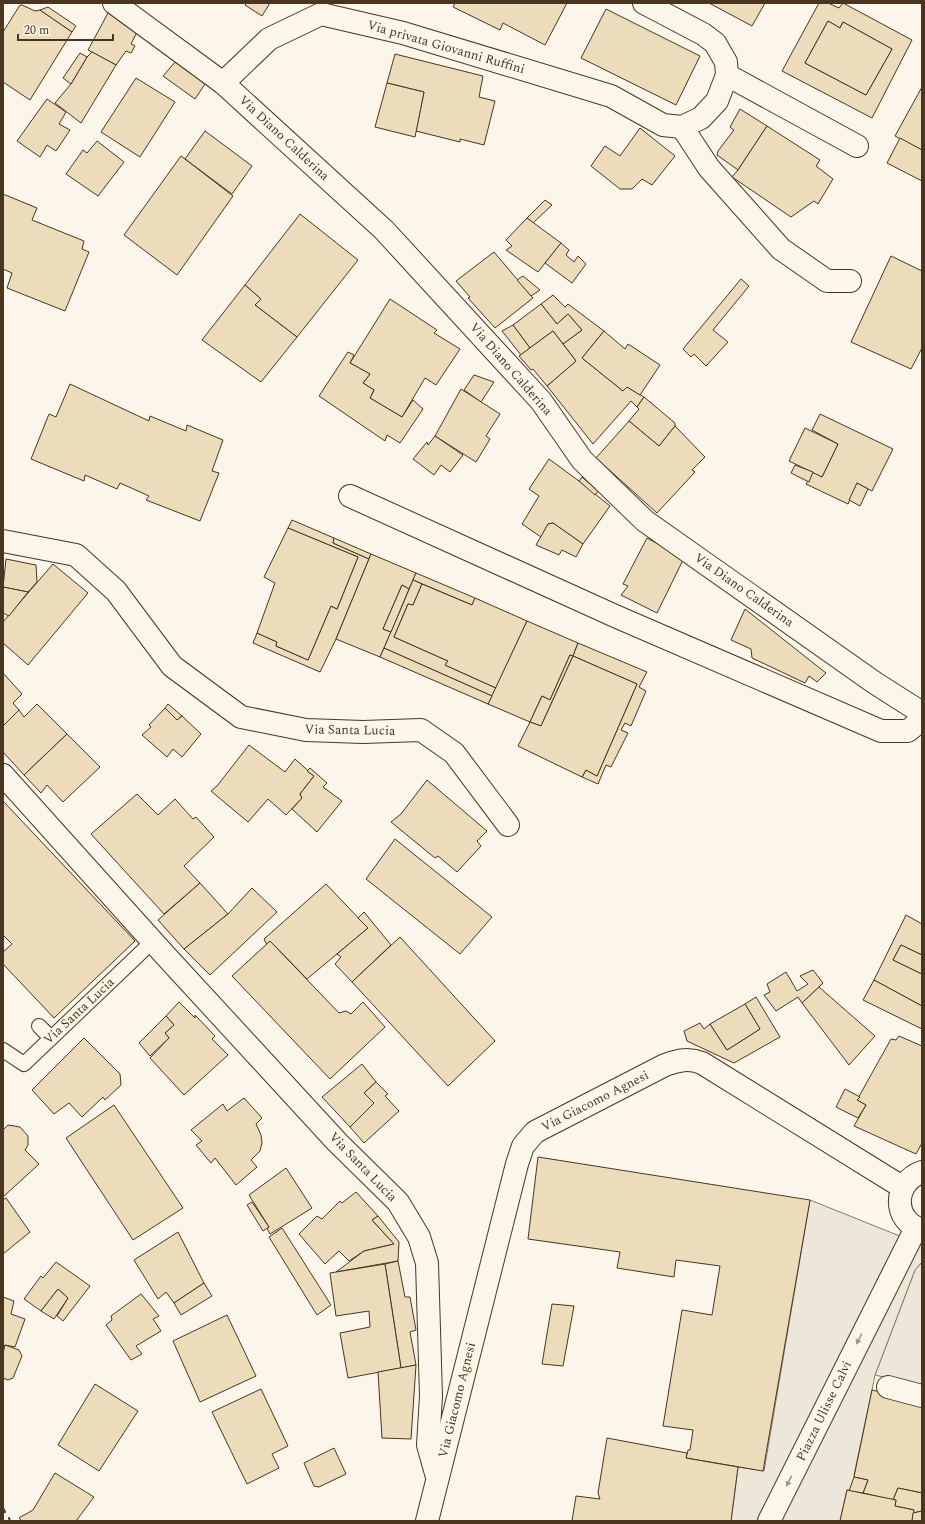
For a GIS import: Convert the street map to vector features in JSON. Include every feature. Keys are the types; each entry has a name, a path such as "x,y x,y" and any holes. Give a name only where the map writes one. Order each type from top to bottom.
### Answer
{"street":[{"name":"Via Diano Calderina","path":"114,3 223,83 384,230 541,401 582,460 645,521 875,683 922,713"},
{"path":"644,3 703,34 715,43 726,62 727,75 717,101 701,118 682,127 709,168 781,249 827,281 850,281"},
{"name":"Via privata Giovanni Ruffini","path":"223,83 269,39 321,14 403,33 611,96 662,125 682,127"},
{"path":"727,75 857,146"},
{"path":"350,496 615,616 881,731 908,731 922,718"},
{"name":"Via Santa Lucia","path":"3,541 76,555 116,591 172,666 242,717 306,730 363,732 421,730 454,753 508,825"},
{"name":"Via Santa Lucia","path":"3,775 153,942 337,1142 398,1202 419,1237 427,1263 431,1396 428,1445 437,1477"},
{"name":"Via Giacomo Agnesi","path":"427,1521 517,1164 523,1146 535,1132 665,1065 679,1060 692,1060 702,1063 902,1187"},
{"path":"919,1230 908,1222 901,1210 899,1196 902,1187 908,1179 922,1172"},
{"name":"Piazza Ulisse Calvi","path":"770,1519 877,1305 919,1230"},
{"path":"888,1387 922,1396"}],"lane":[{"name":"Via Santa Lucia","path":"3,1050 24,1064 153,942"},
{"path":"39,1026 51,1038"}],"shaded area":[{"path":"810,1200 922,1245 922,1262 915,1270 875,1375 854,1475 868,1480 863,1493 847,1490 840,1521 731,1521 738,1467 764,1471"},
{"path":"922,1262 922,1386 875,1375 915,1270"}],"building":[{"path":"247,3 270,3 262,16 245,5"},
{"path":"455,3 567,3 545,45 503,23 500,30 453,7"},
{"path":"709,3 765,3 752,26"},
{"path":"819,3 828,3 839,8 843,3 912,40 872,118 782,71","holes":["828,21 840,28 843,22 892,49 866,95 805,63"]},
{"path":"20,5 35,11 40,10 72,32 30,100 3,82 3,32"},
{"path":"48,7 76,26 72,32 40,10"},
{"path":"606,9 700,56 676,105 581,58"},
{"path":"108,13 138,30 131,44 135,46 131,53 126,51 116,65 88,50"},
{"path":"828,21 840,28 843,22 892,49 866,95 805,63"},
{"path":"92,52 116,65 81,123 55,103 71,84 87,57"},
{"path":"80,53 87,57 71,84 63,78"},
{"path":"395,54 483,76 479,97 495,101 484,145 460,139 460,142 416,131 424,92 387,83"},
{"path":"176,61 205,84 195,99 163,76"},
{"path":"136,78 175,102 140,157 101,132"},
{"path":"387,83 424,92 415,137 375,127"},
{"path":"922,87 922,150 895,136"},
{"path":"47,99 66,112 59,124 70,130 56,151 47,145 40,157 17,141"},
{"path":"740,109 767,126 738,170 717,155 718,151 734,130 730,127"},
{"path":"767,126 820,160 816,166 833,179 818,204 814,201 791,217 732,177"},
{"path":"640,128 675,156 652,185 642,179 632,189 620,189 591,166 605,146 620,156"},
{"path":"205,131 252,166 232,194 185,159"},
{"path":"900,138 922,150 922,181 887,163"},
{"path":"97,141 124,162 98,196 66,174 83,150 87,153"},
{"path":"181,156 233,196 177,275 124,235"},
{"path":"3,194 37,208 32,220 84,241 82,249 89,252 65,311 7,288 12,273 3,269"},
{"path":"545,200 552,205 533,223 527,218"},
{"path":"300,214 358,260 297,337 255,305 261,299 245,285"},
{"path":"527,218 561,243 538,272 506,250 512,246 506,240"},
{"path":"561,243 569,250 566,255 574,262 578,256 586,264 572,283 545,263"},
{"path":"494,252 533,298 495,328 468,298 470,297 456,281"},
{"path":"891,256 922,271 922,348 911,369 851,342"},
{"path":"523,276 540,290 531,296 517,280"},
{"path":"741,279 749,286 713,330 728,342 706,366 694,354 691,357 683,349"},
{"path":"245,285 261,299 255,305 297,337 261,382 202,340"},
{"path":"553,295 565,307 568,304 604,331 582,358 623,391 627,387 644,397 637,407 631,401 593,444 547,386 576,361 563,344 582,330 568,314 557,324 541,304"},
{"path":"390,299 437,330 434,333 460,349 436,385 425,378 402,417 370,398 374,390 363,383 370,374 350,363"},
{"path":"541,304 557,324 568,314 582,330 563,344 553,331 530,348 513,325"},
{"path":"513,325 530,348 521,355 502,331"},
{"path":"553,331 576,361 547,386 533,369 531,370 519,356"},
{"path":"604,331 625,349 628,344 660,365 640,395 627,387 623,391 582,358"},
{"path":"348,352 354,355 350,363 370,374 363,383 374,390 370,398 402,417 413,400 423,409 400,443 387,435 385,441 319,396"},
{"path":"474,375 494,382 481,402 464,390"},
{"path":"70,384 149,421 150,416 186,431 187,425 223,440 212,471 219,473 200,521 146,500 149,496 120,483 117,489 85,475 84,481 31,459 49,414 56,417"},
{"path":"461,389 500,414 486,436 490,439 476,462 435,436"},
{"path":"644,397 675,423 675,426 659,446 629,421 639,409 637,407"},
{"path":"820,414 893,449 872,491 857,483 848,504 806,484 813,472 822,477 838,444 812,430"},
{"path":"629,421 659,446 675,426 705,457 692,470 695,472 657,513 596,458"},
{"path":"805,428 838,444 822,477 789,461"},
{"path":"435,436 463,455 450,472 441,465 434,475 413,459 427,442 428,445"},
{"path":"549,459 610,506 583,544 553,523 548,524 541,537 522,524 539,496 529,489"},
{"path":"795,465 813,472 809,482 791,473"},
{"path":"582,477 598,491 595,495 579,481"},
{"path":"857,483 868,489 860,506 849,500"},
{"path":"292,520 334,538 333,543 369,559 336,639 320,672 253,643 257,633 277,642 276,646 308,660 331,606 337,609 358,557 288,528"},
{"path":"553,523 583,544 576,557 562,550 559,555 536,545 548,524"},
{"path":"288,528 358,557 337,609 331,606 308,660 276,646 277,642 257,633 275,583 264,577"},
{"path":"334,538 371,554 369,559 333,543"},
{"path":"647,538 684,558 657,613 621,595 628,586 623,584"},
{"path":"371,554 416,573 409,589 402,585 383,629 391,632 380,657 336,639"},
{"path":"6,559 36,565 37,582 28,592 3,587"},
{"path":"53,564 88,593 28,665 3,643 3,622"},
{"path":"416,573 475,598 472,605 413,580"},
{"path":"413,580 422,584 413,605 408,604 394,637 448,661 445,665 496,688 492,696 384,648"},
{"path":"422,584 472,605 475,598 527,621 496,688 445,665 448,661 394,637 408,604 413,605"},
{"path":"402,585 409,589 391,632 383,629"},
{"path":"3,587 28,592 9,616 3,613"},
{"path":"745,609 826,673 817,682 809,676 805,683 752,658 751,649 731,640"},
{"path":"527,621 578,643 573,656 570,655 550,700 542,696 530,722 488,704"},
{"path":"578,643 647,672 639,687 646,691 631,726 625,723 621,730 628,733 611,767 606,765 598,784 582,777 586,770 597,776 637,684 573,656"},
{"path":"384,648 492,696 488,704 380,657"},
{"path":"570,655 573,656 541,726 530,722 542,696 550,700"},
{"path":"573,656 637,684 597,776 586,770 582,777 518,746 530,722 541,726"},
{"path":"3,673 22,694 13,703 19,710 3,726"},
{"path":"37,704 67,734 24,775 3,752 3,726 19,710 24,717"},
{"path":"168,704 182,716 177,720 165,708"},
{"path":"165,708 177,720 182,716 201,734 182,757 173,749 167,757 142,735 151,727 149,725"},
{"path":"67,734 100,767 63,802 47,785 41,793 24,775"},
{"path":"249,745 285,772 295,759 314,776 300,794 302,798 286,815 268,799 248,822 211,791 217,786"},
{"path":"310,768 327,783 323,787 342,801 317,832 292,809 302,798 300,794 314,776 307,771"},
{"path":"427,780 487,831 477,841 481,846 457,872 438,856 435,858 391,822 401,814"},
{"path":"137,794 158,815 175,799 193,819 196,817 214,837 184,866 200,883 164,914 91,834"},
{"path":"3,801 135,941 54,1018 3,964 3,952 12,944 3,935"},
{"path":"395,839 492,917 460,954 366,879"},
{"path":"200,883 228,914 184,949 158,920"},
{"path":"326,884 368,928 307,979 270,941 267,945 264,939"},
{"path":"252,888 277,912 210,975 184,949 228,914"},
{"path":"364,912 391,945 352,982 335,964 341,957 337,954 368,928 358,918"},
{"path":"906,915 922,924 922,955 901,945 893,960 922,974 922,1006 874,980"},
{"path":"400,937 495,1041 448,1086 352,982"},
{"path":"270,941 339,1013 346,1011 351,1014 363,1002 385,1027 330,1079 232,976"},
{"path":"901,945 922,955 922,974 893,960"},
{"path":"813,970 823,983 802,1003 798,997 776,1011 764,995 770,992 767,984 786,972 797,991 808,984 800,976"},
{"path":"874,980 922,1006 922,1029 863,1000"},
{"path":"819,987 875,1036 849,1065 802,1003"},
{"path":"756,997 780,1037 734,1063 687,1041 684,1031 700,1023 704,1029 710,1024 727,1050 760,1029 745,1004"},
{"path":"179,1002 195,1018 195,1015 215,1036 212,1039 228,1055 184,1095 150,1058 169,1038 165,1033 174,1025 166,1016"},
{"path":"745,1004 760,1029 727,1050 710,1024"},
{"path":"166,1016 174,1025 165,1033 169,1038 150,1056 139,1043"},
{"path":"899,1036 922,1046 922,1143 916,1154 854,1126 866,1105 857,1100 891,1039 896,1040"},
{"path":"84,1038 120,1074 121,1085 105,1100 103,1097 82,1117 69,1103 54,1114 32,1090"},
{"path":"362,1064 376,1082 364,1093 374,1103 350,1127 322,1097"},
{"path":"376,1082 388,1094 385,1096 399,1111 364,1143 350,1127 374,1103 364,1093"},
{"path":"845,1089 860,1097 857,1100 866,1105 858,1118 836,1107"},
{"path":"244,1098 262,1118 256,1124 261,1135 262,1143 260,1151 251,1160 257,1167 236,1185 215,1158 211,1163 196,1145 202,1141 191,1130 223,1104 227,1111"},
{"path":"114,1105 183,1208 133,1240 66,1138"},
{"path":"8,1125 20,1127 28,1136 28,1145 25,1150 39,1164 3,1197 3,1130"},
{"path":"538,1157 810,1200 763,1471 686,1458 688,1450 690,1450 693,1430 663,1426 682,1310 712,1315 720,1266 676,1260 674,1277 617,1268 620,1252 528,1239"},
{"path":"286,1168 312,1208 270,1234 267,1228 269,1227 249,1195"},
{"path":"356,1192 378,1216 372,1220 394,1244 364,1251 349,1261 339,1251 325,1264 299,1234 317,1216 322,1219 340,1201 342,1203"},
{"path":"6,1198 30,1232 3,1254 3,1200"},
{"path":"252,1202 269,1227 263,1231 247,1205"},
{"path":"378,1216 399,1242 398,1261 336,1272 364,1251 394,1244 372,1220"},
{"path":"282,1228 331,1305 317,1315 269,1237"},
{"path":"178,1232 204,1283 174,1303 166,1292 158,1299 134,1260"},
{"path":"398,1261 405,1297 410,1297 416,1330 410,1332 416,1365 401,1368 385,1264"},
{"path":"56,1262 90,1286 63,1321 57,1316 68,1298 58,1289 41,1311 24,1299 41,1276 43,1278"},
{"path":"385,1264 401,1368 348,1378 340,1333 370,1327 369,1311 336,1316 330,1273"},
{"path":"204,1283 212,1296 181,1315 174,1303"},
{"path":"58,1289 68,1298 54,1319 41,1311"},
{"path":"141,1294 159,1316 153,1319 161,1331 136,1346 142,1354 131,1360 106,1325 112,1320 111,1316"},
{"path":"3,1297 14,1301 11,1314 25,1319 15,1347 5,1345 3,1353"},
{"path":"552,1304 574,1306 563,1366 542,1364"},
{"path":"227,1315 256,1376 200,1402 173,1341"},
{"path":"5,1345 19,1350 22,1356 13,1378 8,1380 3,1378 3,1353"},
{"path":"416,1365 411,1439 382,1438 378,1372"},
{"path":"95,1384 138,1411 99,1471 58,1445"},
{"path":"261,1389 288,1446 272,1454 279,1468 247,1484 212,1412"},
{"path":"872,1390 922,1402 922,1493 898,1488 893,1500 863,1493 868,1480 854,1477"},
{"path":"607,1438 687,1453 686,1458 738,1467 731,1521 572,1521 576,1496 600,1499 598,1493"},
{"path":"334,1448 346,1474 319,1487 314,1486 304,1463"},
{"path":"55,1473 94,1497 76,1521 22,1521 19,1518 33,1510"},
{"path":"854,1477 868,1480 863,1493 849,1491"},
{"path":"898,1488 922,1493 922,1511 913,1513 914,1510 895,1506 896,1500 893,1500"},
{"path":"847,1490 896,1500 895,1506 914,1510 912,1521 840,1521"},
{"path":"922,1511 922,1521 912,1521 913,1513"}],"wall":[{"path":"3,1508 5,1512"}]}
